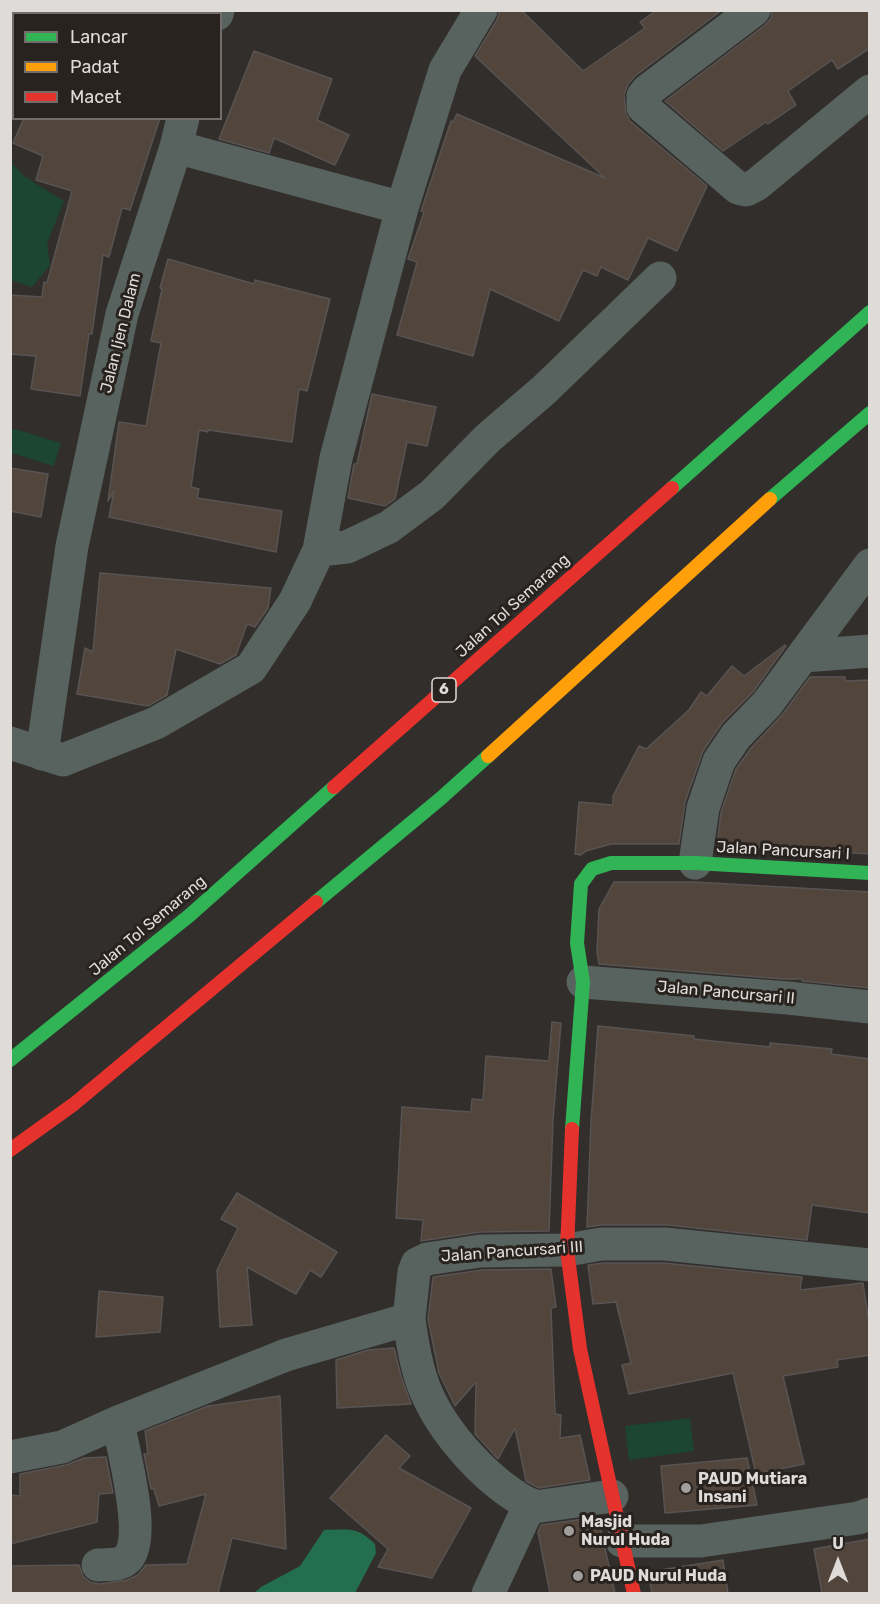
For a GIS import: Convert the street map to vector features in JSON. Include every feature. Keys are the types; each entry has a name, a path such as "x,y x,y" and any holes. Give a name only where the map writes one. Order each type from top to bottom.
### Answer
{"main road":[{"name":"Jalan Tol Semarang","path":"10,1060 190,915 870,312"},
{"path":"10,1150 74,1104 440,799 809,464 870,412"},
{"name":"Jalan Pancursari I","path":"634,1593 580,1349 567,1250 572,1121 583,982 577,943 581,884 592,869 610,863 695,863 870,873"}],"street":[{"path":"10,743 63,760 156,723 251,668 295,601 319,550 336,458 402,208 446,70 481,10"},
{"path":"754,10 646,91 642,101 644,107 738,188 746,190 756,185 870,91"},
{"name":"Jalan Ijen Dalam","path":"42,754 72,546 122,314 179,133 402,208"},
{"path":"319,550 347,547 389,527 432,495 488,438 544,390 660,278"},
{"path":"695,863 703,808 719,761 736,736 766,704 803,656 870,565"},
{"path":"803,656 870,651"},
{"name":"Jalan Pancursari II","path":"583,982 788,998 870,1007"},
{"name":"Jalan Pancursari III","path":"530,1504 478,1466 441,1418 424,1387 409,1320 414,1272 417,1264 427,1259 480,1251 567,1250 601,1245 665,1244 869,1268"},
{"path":"10,1456 62,1447 118,1422 286,1355 409,1320"},
{"path":"98,1565 121,1563 129,1557 134,1544 133,1501 118,1422"},
{"path":"488,1593 530,1504 539,1507 612,1496"},
{"path":"622,1541 701,1541 858,1518 870,1514"}],"green space":[{"path":"10,161 24,176 64,201 47,244 50,265 32,287 11,280"},
{"path":"11,428 61,443 54,466 11,453"},
{"path":"690,1418 694,1451 629,1460 625,1426"},
{"path":"324,1530 357,1532 375,1544 376,1553 355,1593 254,1593 300,1566"}],"building":[{"path":"500,10 521,10 583,71 645,28 640,22 657,10 722,10 635,76 628,84 624,95 626,114 630,121 707,186 677,251 648,238 628,280 601,267 597,276 583,270 559,321 490,289 473,356 397,335 417,262 408,259 424,212 421,211 451,121 453,122 457,114 605,178 475,56 497,20"},
{"path":"772,10 870,10 870,48 838,69 832,60 788,91 796,105 723,151 665,101 765,25 771,18"},
{"path":"254,51 332,79 317,120 349,135 335,165 274,138 269,153 219,139"},
{"path":"23,120 159,120 130,210 122,208 109,257 103,255 92,334 89,334 80,396 31,389 36,356 10,354 10,295 42,297 44,282 47,283 72,191 36,180 43,156 13,143"},
{"path":"168,259 254,284 255,280 330,299 307,391 299,389 292,442 199,430 191,487 199,489 197,498 282,511 276,552 109,517 114,491 108,501 119,422 146,426 161,343 151,341 162,289 160,288"},
{"path":"372,394 436,407 427,446 407,442 395,499 385,506 348,498"},
{"path":"10,468 48,474 41,517 10,511"},
{"path":"100,573 271,588 268,608 255,627 247,624 236,655 220,664 176,649 167,695 148,706 77,694 85,648 93,652"},
{"path":"785,645 753,692 722,723 703,751 685,802 679,844 611,844 586,851 581,855 575,854 579,802 613,805 613,796 639,746 646,749 689,710 701,692 707,696 732,666 744,676"},
{"path":"810,677 845,677 845,681 870,680 870,854 717,845 721,812 736,769 751,748 782,715"},
{"path":"614,882 694,882 870,892 870,988 802,981 802,979 599,964 597,952 599,909"},
{"path":"552,1022 561,1023 553,1120 549,1231 480,1232 421,1241 423,1220 396,1218 402,1107 471,1112 472,1099 483,1100 486,1056 549,1061"},
{"path":"598,1026 770,1047 770,1043 832,1049 831,1054 870,1059 870,1213 812,1205 807,1240 667,1225 587,1227"},
{"path":"237,1193 337,1252 321,1277 310,1270 296,1294 247,1267 252,1325 220,1327 217,1270 238,1228 221,1219"},
{"path":"664,1263 802,1277 800,1290 863,1283 870,1329 870,1355 837,1360 838,1367 783,1376 804,1464 756,1474 733,1373 629,1394 622,1365 631,1363 616,1302 593,1304 588,1265"},
{"path":"551,1269 556,1307 551,1308 555,1414 561,1415 560,1438 580,1435 590,1480 539,1488 526,1481 515,1428 498,1459 475,1434 476,1382 455,1406 439,1373 428,1319 433,1277 482,1270"},
{"path":"99,1291 163,1297 160,1332 96,1337"},
{"path":"394,1348 411,1404 337,1408 336,1360 368,1350"},
{"path":"280,1396 286,1549 232,1538 218,1593 10,1593 10,1566 79,1565 83,1576 90,1582 99,1584 127,1580 138,1575 146,1565 187,1564 206,1494 159,1506 154,1489 151,1489 144,1454 148,1454 145,1431 208,1406"},
{"path":"386,1435 410,1456 399,1468 471,1508 432,1578 378,1567 388,1549 330,1498"},
{"path":"106,1457 113,1493 99,1494 97,1522 10,1544 10,1495 20,1496 20,1474 66,1465 84,1458"},
{"path":"747,1458 757,1505 665,1513 661,1466"},
{"path":"598,1517 615,1593 550,1593 538,1532 541,1525"},
{"path":"870,1539 870,1593 822,1593 814,1549"},
{"path":"723,1560 728,1593 652,1593 648,1572"}],"traffic: fast":[{"path":"672,488 870,312"},
{"path":"770,499 870,413"},
{"path":"316,902 488,756"},
{"path":"10,1060 190,915 334,787"},
{"path":"572,1129 583,982 577,943 581,884 592,869 611,863 695,863 870,873"}],"traffic: slow":[{"path":"488,756 770,499"}],"traffic: jam":[{"path":"334,787 672,488"},
{"path":"10,1150 74,1104 316,902"},
{"path":"572,1129 567,1250 580,1349 634,1594"}],"place":[{"name":"PAUD Mutiara Insani","path":"686,1488"},
{"name":"Masjid Nurul Huda","path":"569,1531"},
{"name":"PAUD Nurul Huda","path":"578,1576"}]}
